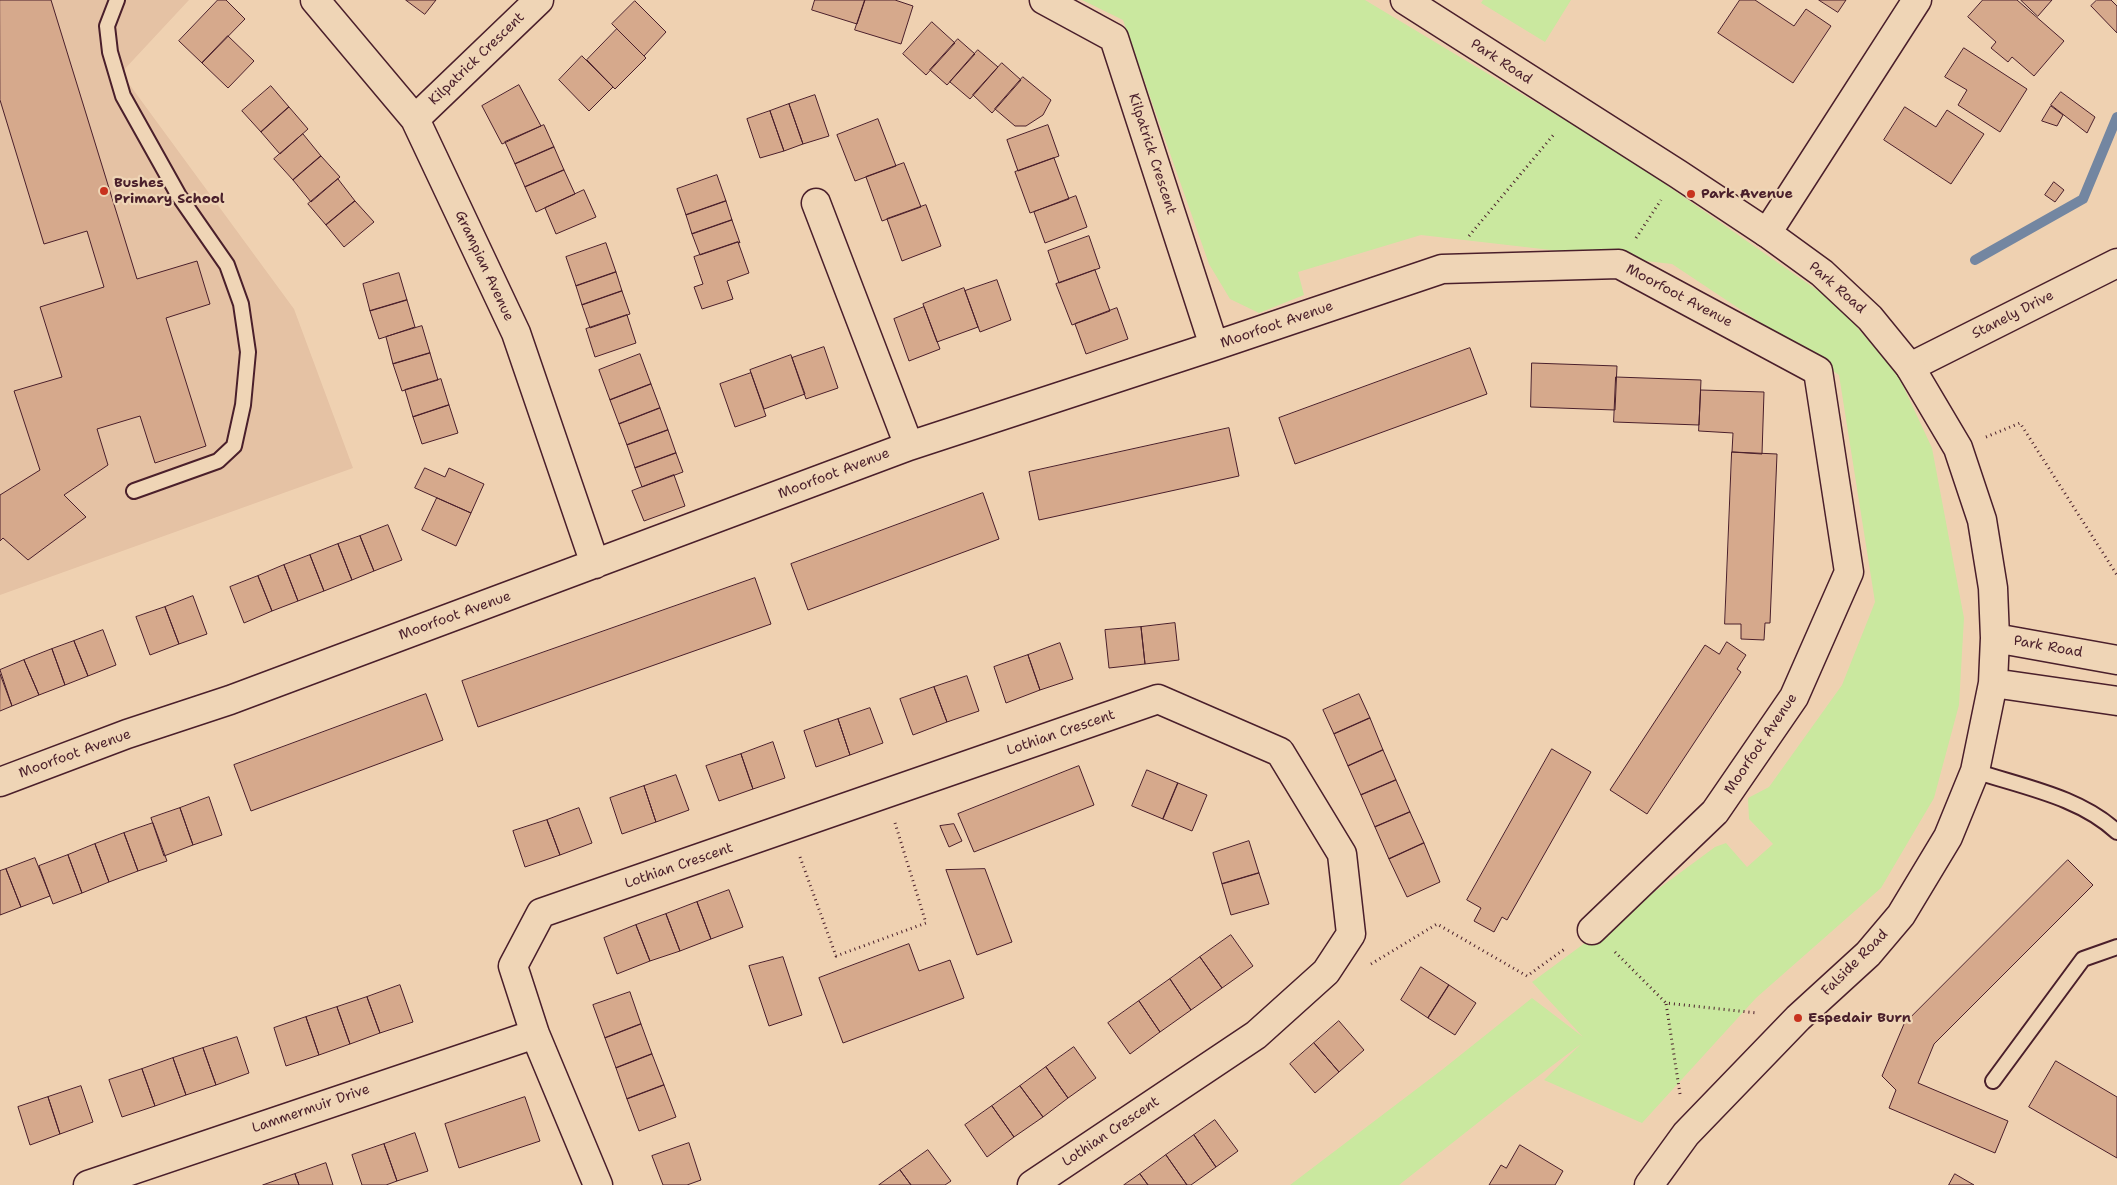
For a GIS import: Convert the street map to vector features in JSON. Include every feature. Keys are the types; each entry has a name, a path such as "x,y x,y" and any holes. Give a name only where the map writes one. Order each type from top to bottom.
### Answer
{"street":[{"name":"Grampian Avenue","path":"315,0 415,119 516,333 595,564"},
{"name":"Kilpatrick Crescent","path":"415,119 539,0"},
{"name":"Kilpatrick Crescent","path":"1044,0 1114,38 1214,346"},
{"name":"Park Road","path":"1405,0 1678,174 1767,233 1822,273 1870,318 1910,367 1958,448 1982,520 1993,588 1996,638 2117,660"},
{"path":"1767,233 1917,0"},
{"path":"816,203 909,446"},
{"name":"Stanely Drive","path":"1910,367 2117,263"},
{"name":"Moorfoot Avenue","path":"0,782 127,734 230,700 909,446 1442,269 1619,264 1818,371 1849,572 1794,697 1715,812 1592,930"},
{"name":"Falside Road","path":"1649,1185 1686,1134 1798,1018 1868,954 1901,915 1948,837 1975,771 1993,683 1996,638"},
{"path":"1993,683 2117,701"},
{"name":"Lothian Crescent","path":"598,1185 535,1034 513,966 541,913 1158,699 1280,752 1342,854 1351,934 1326,972 1256,1035 1032,1185"},
{"name":"Lammermuir Drive","path":"88,1185 115,1180 535,1034"}],"lane":[{"path":"118,0 107,26 110,52 123,96 179,196 227,265 241,304 248,352 243,405 234,446 218,461 134,492"},
{"path":"1975,771 2070,802 2107,823 2117,832"},
{"path":"1993,1080 2083,958 2117,947"}],"path":[{"path":"1442,269 1575,110"},
{"path":"1619,264 1678,174"},
{"path":"1958,448 2020,423 2117,574"},
{"path":"790,828 836,956 926,923 886,794"},
{"path":"1326,972 1350,976 1437,924 1527,976 1592,930 1666,1003 1686,1134"},
{"path":"1666,1003 1798,1018"}],"shaded area":[{"name":"Bushes Primary School","path":"0,0 189,0 121,73 294,309 353,468 0,595"}],"green space":[{"path":"1082,0 1365,0 1625,156 1837,304 1898,375 1932,448 1964,618 1959,705 1934,798 1881,888 1756,998 1642,1123 1544,1080 1581,1044 1399,1185 1290,1185 1443,1069 1532,998 1583,1037 1532,982 1715,847 1726,843 1747,867 1773,844 1749,819 1748,798 1769,787 1842,685 1875,602 1839,375 1672,264 1421,235 1298,272 1304,295 1259,313 1230,299 1209,264 1123,20"},
{"path":"1483,0 1571,0 1545,42 1481,3"}],"building":[{"path":"0,0 51,0 137,279 197,261 210,304 166,318 206,446 155,463 140,416 97,429 108,465 64,495 86,517 28,560 3,538 0,541 0,495 40,470 14,391 62,377 40,307 104,287 87,231 44,244 0,100"},
{"path":"218,0 226,0 245,19 202,63 179,41"},
{"path":"406,0 436,0 425,14"},
{"path":"815,0 865,0 857,24 812,10"},
{"path":"865,0 895,0 913,6 901,44 855,30"},
{"path":"1740,0 1755,0 1794,26 1806,9 1831,26 1793,83 1718,33"},
{"path":"1819,0 1846,0 1838,12"},
{"path":"1983,0 2017,0 2064,41 2034,76 2012,57 2008,62 1991,48 1996,42 1968,17"},
{"path":"2021,0 2052,0 2038,16"},
{"path":"2097,0 2111,0 2117,6 2117,33 2091,6"},
{"path":"635,1 666,32 644,56 612,24"},
{"path":"932,22 955,43 926,75 903,54"},
{"path":"617,29 646,58 615,89 587,60"},
{"path":"228,36 254,61 228,88 202,63"},
{"path":"958,39 975,54 947,85 930,70"},
{"path":"1964,48 2027,89 2000,132 1958,105 1967,90 1945,77"},
{"path":"978,50 998,67 970,99 950,82"},
{"path":"582,56 613,87 589,111 559,80"},
{"path":"1002,63 1021,80 992,113 973,95"},
{"path":"1023,77 1051,100 1043,115 1026,126 1015,126 995,109"},
{"path":"519,85 541,126 502,144 482,106"},
{"path":"271,86 289,107 261,132 242,111"},
{"path":"2061,92 2095,117 2087,133 2051,105"},
{"path":"815,95 829,136 803,144 789,104"},
{"path":"789,104 803,144 784,151 770,111"},
{"path":"2051,106 2063,115 2057,126 2042,121"},
{"path":"289,107 308,129 280,154 261,132"},
{"path":"1905,107 1936,127 1947,110 1984,134 1951,184 1884,140"},
{"path":"770,111 784,151 760,158 747,119"},
{"path":"878,119 896,166 855,181 837,135"},
{"path":"544,125 554,147 515,164 505,142"},
{"path":"1048,125 1059,156 1018,171 1007,140"},
{"path":"303,134 321,156 293,180 274,159"},
{"path":"554,147 564,170 525,187 515,164"},
{"path":"321,156 340,177 311,202 293,180"},
{"path":"1054,158 1069,199 1030,213 1015,172"},
{"path":"904,163 921,207 882,221 866,177"},
{"path":"564,170 575,194 536,212 525,187"},
{"path":"717,175 726,201 686,215 677,189"},
{"path":"338,179 355,201 326,225 308,204"},
{"path":"2054,182 2064,190 2055,202 2045,195"},
{"path":"584,190 596,217 556,234 545,208"},
{"path":"1076,196 1087,227 1045,243 1034,212"},
{"path":"355,201 374,222 344,247 326,225"},
{"path":"726,201 732,220 692,234 686,215"},
{"path":"926,205 941,246 902,261 887,219"},
{"path":"732,220 740,243 738,242 700,255 692,234"},
{"path":"1089,236 1100,268 1059,283 1048,251"},
{"path":"738,242 749,273 727,281 733,299 702,309 694,287 703,284 694,257"},
{"path":"606,243 616,272 576,286 566,257"},
{"path":"1095,270 1110,311 1072,325 1056,284"},
{"path":"616,272 622,291 582,305 576,286"},
{"path":"399,273 407,300 370,311 363,284"},
{"path":"997,280 1011,320 980,332 965,291"},
{"path":"964,288 978,327 937,342 923,304"},
{"path":"622,291 630,314 590,328 582,305"},
{"path":"407,300 415,327 379,339 370,311"},
{"path":"924,307 940,349 909,361 894,319"},
{"path":"1117,308 1128,339 1086,354 1075,324"},
{"path":"627,315 636,343 595,357 586,329"},
{"path":"422,326 430,353 393,364 386,337"},
{"path":"824,347 838,388 806,399 792,358"},
{"path":"1470,348 1487,394 1295,464 1279,418"},
{"path":"430,353 438,380 402,391 393,364"},
{"path":"640,354 651,384 610,400 599,370"},
{"path":"791,355 805,394 764,409 750,370"},
{"path":"1532,363 1617,366 1615,410 1531,407"},
{"path":"751,373 766,416 735,427 720,384"},
{"path":"1616,377 1701,380 1699,425 1614,422"},
{"path":"441,379 449,405 413,417 405,390"},
{"path":"651,384 660,408 619,424 610,400"},
{"path":"1701,390 1764,392 1762,454 1732,452 1733,433 1699,431"},
{"path":"449,405 458,433 422,444 413,417"},
{"path":"660,408 668,430 627,445 619,424"},
{"path":"1229,428 1239,476 1039,520 1029,472"},
{"path":"668,430 676,453 635,468 627,445"},
{"path":"1732,452 1777,454 1770,623 1765,623 1764,640 1741,639 1741,624 1725,624"},
{"path":"676,453 683,472 642,487 635,468"},
{"path":"425,468 445,477 449,468 484,484 471,513 415,488"},
{"path":"674,475 685,506 644,521 632,491"},
{"path":"983,493 999,539 808,610 791,564"},
{"path":"437,498 471,513 456,546 422,530"},
{"path":"388,525 402,560 374,571 360,536"},
{"path":"360,536 374,571 352,580 338,544"},
{"path":"338,544 352,580 324,591 310,555"},
{"path":"310,555 324,591 298,601 284,565"},
{"path":"284,565 298,601 272,611 258,576"},
{"path":"258,576 272,611 244,623 230,587"},
{"path":"755,578 771,624 478,727 462,681"},
{"path":"193,596 207,634 179,644 165,607"},
{"path":"165,607 179,644 150,655 136,617"},
{"path":"1175,623 1179,660 1145,664 1141,627"},
{"path":"1141,627 1145,664 1109,668 1105,630"},
{"path":"103,630 116,665 88,676 74,641"},
{"path":"74,641 88,676 65,685 52,649"},
{"path":"1727,642 1746,655 1737,669 1741,672 1647,814 1610,790 1705,645 1719,654"},
{"path":"1060,643 1073,679 1040,690 1028,655"},
{"path":"52,649 65,685 39,695 24,660"},
{"path":"1028,655 1040,690 1006,703 994,667"},
{"path":"24,660 39,695 12,706 0,670"},
{"path":"0,674 12,706 0,711"},
{"path":"967,676 979,711 947,722 934,687"},
{"path":"934,687 947,722 913,735 900,699"},
{"path":"426,694 443,740 251,811 234,765"},
{"path":"1359,694 1370,718 1334,734 1323,710"},
{"path":"870,708 883,743 850,755 838,719"},
{"path":"1370,718 1383,750 1348,766 1334,734"},
{"path":"838,719 850,755 816,767 804,731"},
{"path":"773,742 785,778 753,789 741,754"},
{"path":"1552,749 1591,772 1507,920 1502,917 1494,932 1474,921 1481,908 1467,900"},
{"path":"1383,750 1396,780 1361,795 1348,766"},
{"path":"741,754 753,789 719,801 706,766"},
{"path":"1079,766 1094,805 974,852 958,814"},
{"path":"1147,770 1178,783 1163,819 1132,806"},
{"path":"676,775 689,810 656,822 644,786"},
{"path":"1396,780 1410,812 1375,827 1361,795"},
{"path":"1178,783 1207,795 1192,831 1163,819"},
{"path":"644,786 656,822 622,834 610,798"},
{"path":"209,797 222,835 193,845 180,808"},
{"path":"180,808 193,845 164,856 151,818"},
{"path":"579,808 592,843 560,855 547,820"},
{"path":"1410,812 1424,843 1389,859 1375,827"},
{"path":"547,820 560,855 525,867 513,831"},
{"path":"153,823 167,861 138,871 124,833"},
{"path":"954,824 962,841 949,847 940,826"},
{"path":"124,833 138,871 109,882 95,844"},
{"path":"1249,841 1259,873 1222,884 1213,853"},
{"path":"1424,843 1440,882 1407,897 1389,859"},
{"path":"95,844 109,882 82,893 68,855"},
{"path":"68,855 82,893 53,904 39,866"},
{"path":"35,858 50,896 21,907 6,869"},
{"path":"2068,860 2093,885 1934,1044 1918,1083 2008,1121 1995,1153 1889,1108 1896,1090 1882,1076 1904,1024"},
{"path":"6,869 21,907 0,915 0,871"},
{"path":"985,869 1012,942 977,955 946,870"},
{"path":"1259,873 1269,904 1231,915 1222,884"},
{"path":"729,890 743,927 711,939 697,902"},
{"path":"697,902 711,939 680,951 666,914"},
{"path":"666,914 680,951 650,961 636,925"},
{"path":"636,925 650,961 617,974 604,938"},
{"path":"1231,935 1253,966 1222,988 1200,957"},
{"path":"909,944 919,971 950,960 964,998 843,1043 819,978"},
{"path":"783,957 802,1015 769,1026 749,966"},
{"path":"1200,957 1222,988 1191,1010 1170,979"},
{"path":"1421,967 1449,985 1428,1018 1401,1000"},
{"path":"1170,979 1191,1010 1160,1032 1139,1001"},
{"path":"400,985 413,1022 380,1033 367,997"},
{"path":"1449,985 1476,1003 1455,1035 1428,1018"},
{"path":"630,992 641,1024 605,1038 593,1005"},
{"path":"367,997 380,1033 350,1044 337,1007"},
{"path":"1139,1001 1160,1032 1130,1054 1108,1023"},
{"path":"337,1007 350,1044 319,1055 306,1017"},
{"path":"306,1017 319,1055 286,1066 274,1028"},
{"path":"1339,1021 1364,1050 1339,1072 1314,1043"},
{"path":"641,1024 652,1054 616,1068 605,1038"},
{"path":"237,1037 249,1073 216,1085 203,1048"},
{"path":"1314,1043 1339,1072 1315,1093 1290,1064"},
{"path":"1074,1047 1096,1078 1068,1098 1046,1067"},
{"path":"203,1048 216,1085 186,1095 173,1058"},
{"path":"652,1054 664,1085 627,1099 616,1068"},
{"path":"173,1058 186,1095 155,1106 142,1069"},
{"path":"2056,1061 2117,1097 2117,1158 2029,1107"},
{"path":"1046,1067 1068,1098 1043,1117 1020,1086"},
{"path":"142,1069 155,1106 122,1117 109,1080"},
{"path":"664,1085 676,1117 639,1131 627,1099"},
{"path":"81,1086 93,1122 60,1134 48,1097"},
{"path":"1020,1086 1043,1117 1014,1137 992,1106"},
{"path":"48,1097 60,1134 30,1145 18,1107"},
{"path":"525,1097 540,1141 459,1168 445,1124"},
{"path":"992,1106 1014,1137 987,1157 965,1125"},
{"path":"1215,1120 1238,1151 1216,1167 1194,1135"},
{"path":"415,1133 428,1171 397,1181 384,1144"},
{"path":"1194,1135 1216,1167 1191,1185 1187,1185 1166,1155"},
{"path":"689,1143 701,1180 687,1185 663,1185 652,1156"},
{"path":"384,1144 397,1181 386,1185 362,1185 352,1155"},
{"path":"1520,1145 1563,1171 1555,1185 1489,1185 1501,1165 1506,1168"},
{"path":"928,1150 951,1181 945,1185 911,1185 900,1170"},
{"path":"1166,1155 1187,1185 1148,1185 1140,1174"},
{"path":"326,1163 333,1185 299,1185 295,1174"},
{"path":"900,1170 911,1185 879,1185"},
{"path":"295,1174 299,1185 263,1185"},
{"path":"1140,1174 1148,1185 1124,1185"},
{"path":"1955,1174 1974,1185 1949,1185"}],"waterway":[{"path":"1975,260 2083,199 2117,117"}],"place":[{"name":"Bushes Primary School","path":"104,191"},
{"name":"Park Avenue","path":"1691,194"},
{"name":"Espedair Burn","path":"1798,1018"}]}
